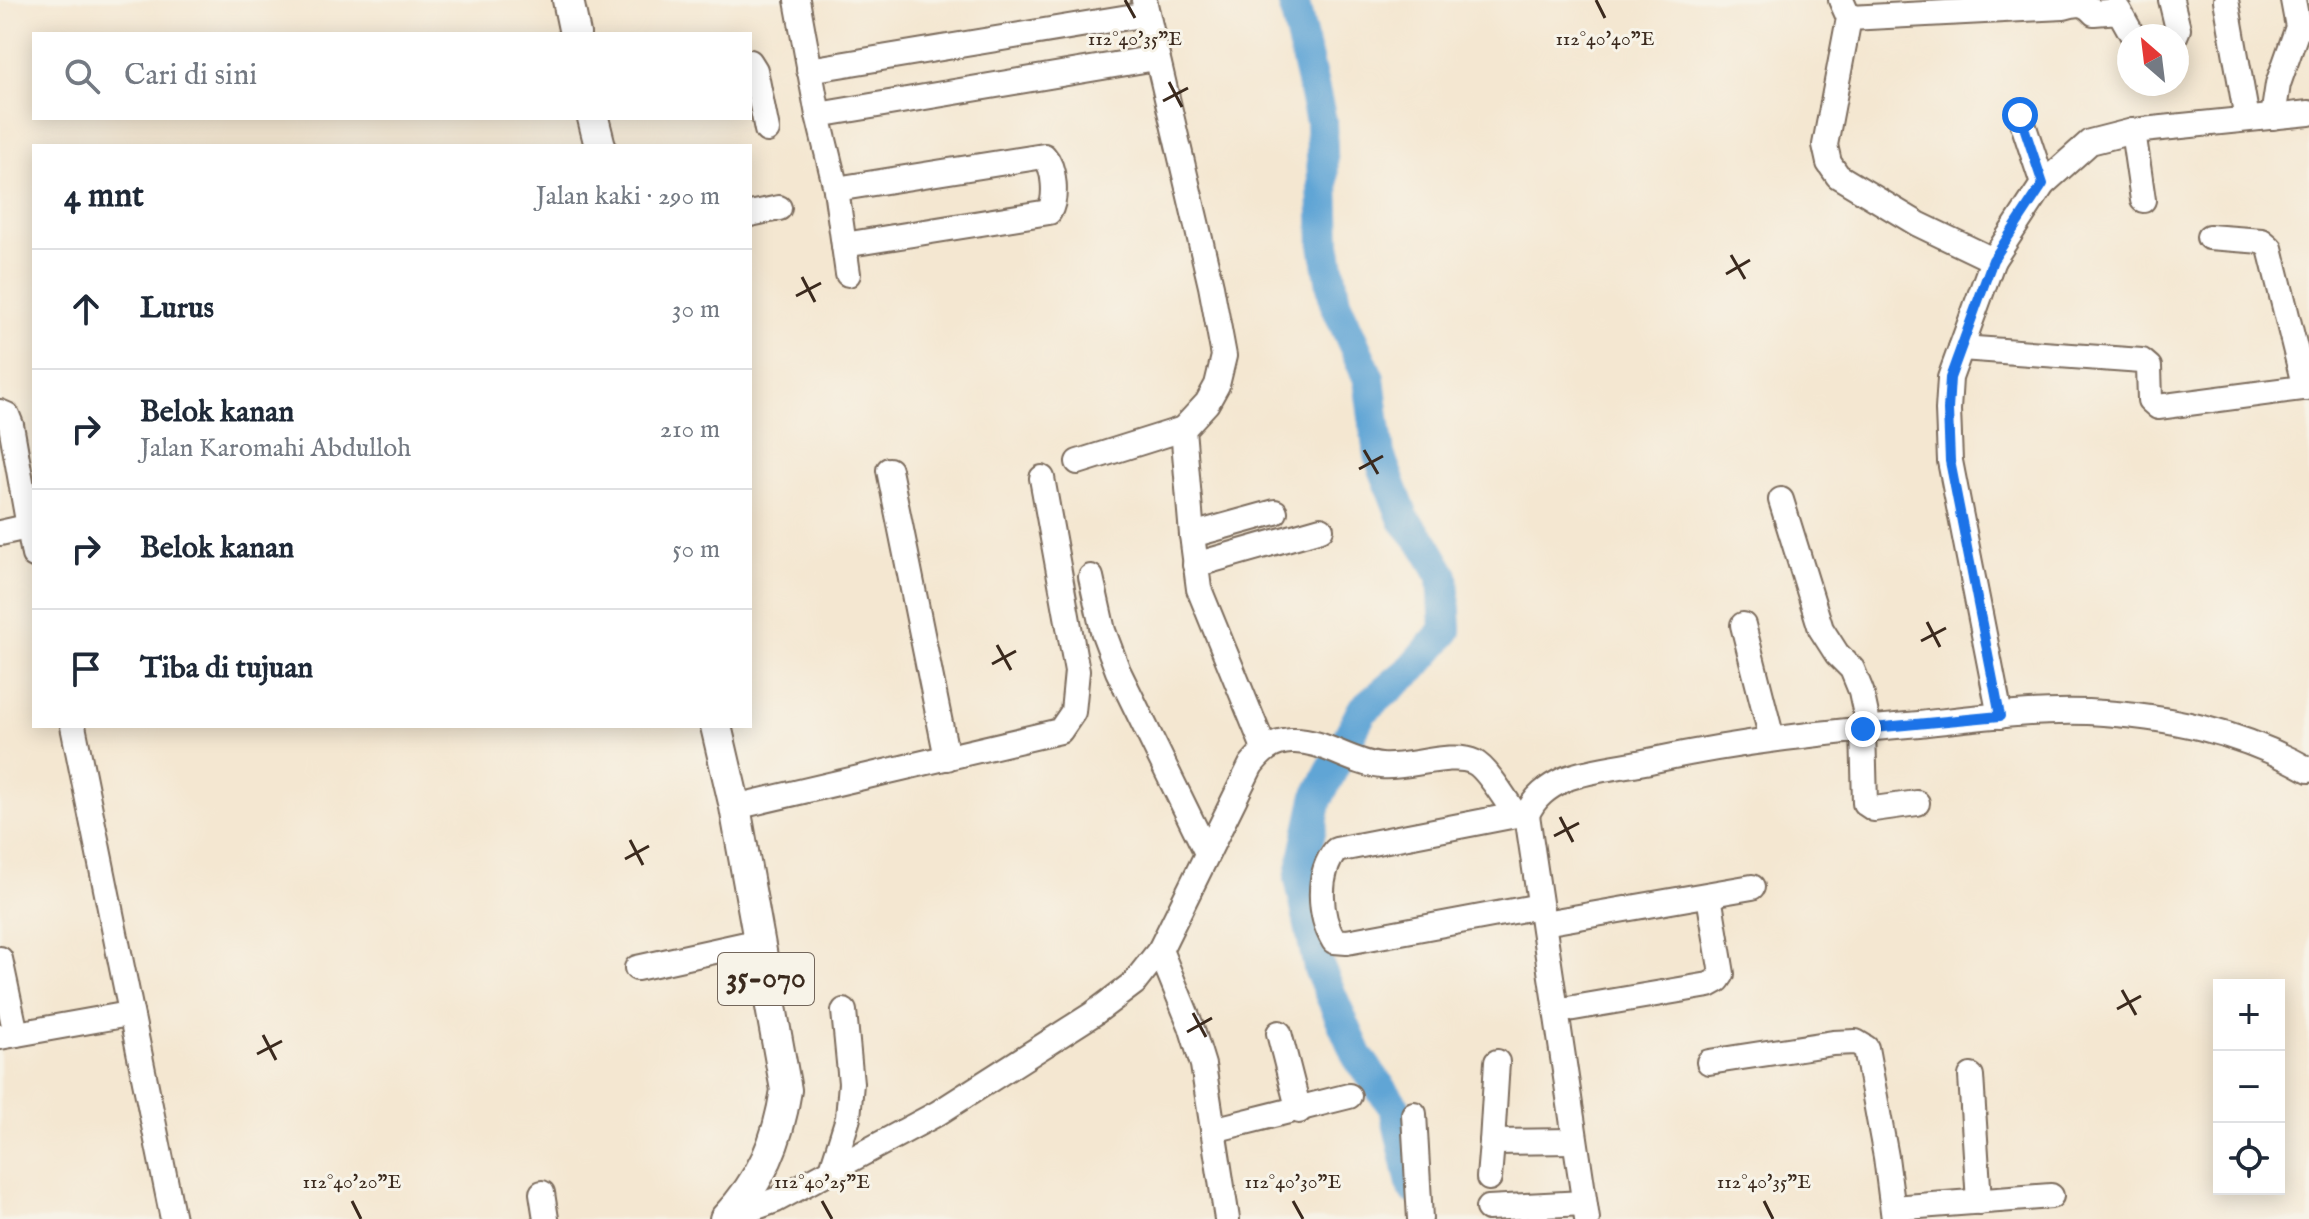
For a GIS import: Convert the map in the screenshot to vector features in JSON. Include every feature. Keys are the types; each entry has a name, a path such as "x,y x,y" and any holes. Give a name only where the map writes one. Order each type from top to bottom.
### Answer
{"main road":[{"path":"568,0 575,32"},
{"path":"594,120 600,144"},
{"name":"35-070","path":"716,728 735,807 786,1090 781,1127 757,1182 726,1219"}],"street":[{"path":"2171,0 2177,24"},
{"path":"2226,0 2247,119"},
{"path":"2293,0 2298,27 2309,52"},
{"path":"804,1 809,70 836,189 848,274"},
{"path":"1993,260 1918,224 1838,176 1829,163 1825,145 1845,9 2064,7 2079,3 2087,4 2094,13 2119,11 2126,24"},
{"path":"809,70 1146,7 1211,286 1224,356 1212,394 1183,429 1078,462"},
{"path":"2273,117 2278,84 2298,27"},
{"path":"818,115 1156,58"},
{"path":"752,65 767,130"},
{"path":"2000,716 1950,461 1948,410 1950,378 1993,260 2043,184 2090,142 2133,131 2309,113"},
{"path":"2020,115 2043,184"},
{"path":"2133,131 2143,200"},
{"path":"836,189 1044,156 1049,162 1055,200 1049,212 844,245"},
{"path":"752,214 779,208"},
{"path":"1961,348 2142,361 2149,367 2150,400 2158,407 2307,387 2270,248 2262,241 2209,237"},
{"path":"0,412 7,415 11,425 32,547"},
{"path":"1183,429 1199,589 1264,748"},
{"path":"889,470 947,758"},
{"path":"735,807 1060,731 1073,712 1077,671 1042,478"},
{"path":"1781,500 1821,629 1837,654 1852,669 1861,691 1866,729 1865,803 1874,809 1917,803"},
{"path":"1192,535 1275,512"},
{"path":"0,533 27,527"},
{"path":"1195,565 1321,529"},
{"path":"1091,577 1103,631 1118,671 1207,853"},
{"path":"1743,625 1772,739"},
{"path":"1752,887 1709,896 1347,942 1334,941 1327,929 1322,879 1326,862 1336,850 1521,815 1542,792 1567,778 1696,751 1772,739 2000,716 2087,712 2178,721 2253,742 2309,770"},
{"path":"73,728 170,1218"},
{"path":"726,1219 776,1200 938,1113 1093,1014 1134,983 1160,950 1251,765 1264,748 1292,741 1310,743 1380,766 1449,759 1474,762 1521,815 1542,915 1586,1211 1488,1208"},
{"path":"1556,1011 1709,985 1718,980 1722,974 1709,896"},
{"path":"637,968 760,941"},
{"path":"1160,950 1203,1062 1227,1219"},
{"path":"0,959 8,1035 129,1014"},
{"path":"831,1172 848,1118 851,1083 844,1011"},
{"path":"1279,1033 1299,1111"},
{"path":"1709,1062 1833,1043 1856,1042 1866,1048 1871,1060 1894,1213 2051,1196"},
{"path":"1489,1178 1497,1062"},
{"path":"1971,1076 1979,1202"},
{"path":"1213,1130 1299,1111 1349,1096"},
{"path":"1414,1114 1420,1219"},
{"path":"1492,1142 1575,1141"},
{"path":"542,1193 546,1219"}],"waterway":[{"path":"1293,0 1321,121 1325,244 1335,302 1369,379 1379,455 1404,520 1425,545 1443,576 1446,630 1413,668 1362,711 1317,799 1300,878 1319,968 1358,1057 1395,1108 1413,1188"}],"route":[{"path":"1863,729 2000,716 1950,461 1948,410 1950,378 1993,260 2043,184 2020,115"}]}
